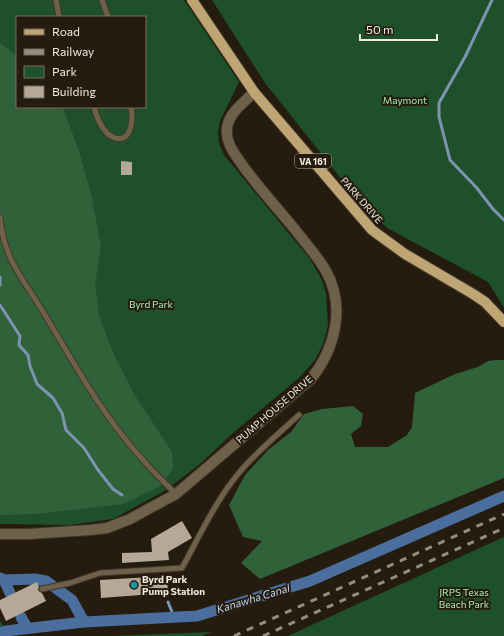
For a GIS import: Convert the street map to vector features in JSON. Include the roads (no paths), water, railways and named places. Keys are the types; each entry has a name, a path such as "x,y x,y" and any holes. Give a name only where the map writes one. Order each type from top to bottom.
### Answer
{"main road":[{"name":"PARK DRIVE","path":"192,0 254,92 372,230 405,254 485,302 504,322"}],"street":[{"name":"PUMP HOUSE DRIVE","path":"0,534 37,534 90,530 107,528 130,519 176,494 311,379 326,357 336,326 336,300 326,272 306,243 250,175 229,146 226,137 230,118 236,109 254,92"}],"lane":[{"path":"56,0 59,16"},
{"path":"102,0 108,16"},
{"path":"94,108 105,130 116,138 122,138 128,134 132,126 131,108"},
{"path":"0,217 1,233 7,254 21,280 39,305 92,392 116,427 143,461 176,494"},
{"path":"42,589 70,583 100,573 182,568 218,502 238,475 259,452 299,415"}],"waterway":[{"path":"492,0 465,57 439,103 439,117 450,160 476,187 493,209 504,220"},
{"path":"0,277 0,285"},
{"path":"0,305 20,336 19,345 28,355 30,366 37,384 53,398 62,413 66,430 84,448 98,470 113,489 122,495"},
{"name":"Kanawha Canal","path":"0,578 4,580 35,579 46,581 72,600 84,622 197,616 310,581 504,496"},
{"name":"Kanawha Canal","path":"4,580 10,593"},
{"path":"168,602 174,617"},
{"name":"Kanawha Canal","path":"21,617 27,628"},
{"path":"0,633 6,631 84,622"}],"railway":[{"path":"234,636 504,514"},
{"path":"263,636 504,528"}],"place":[{"name":"Byrd Park Pump Station","path":"134,585"}],"park label":[{"name":"Maymont","path":"405,100"},
{"name":"Byrd Park","path":"151,304"},
{"name":"JRPS Texas Beach Park","path":"464,598"}]}
